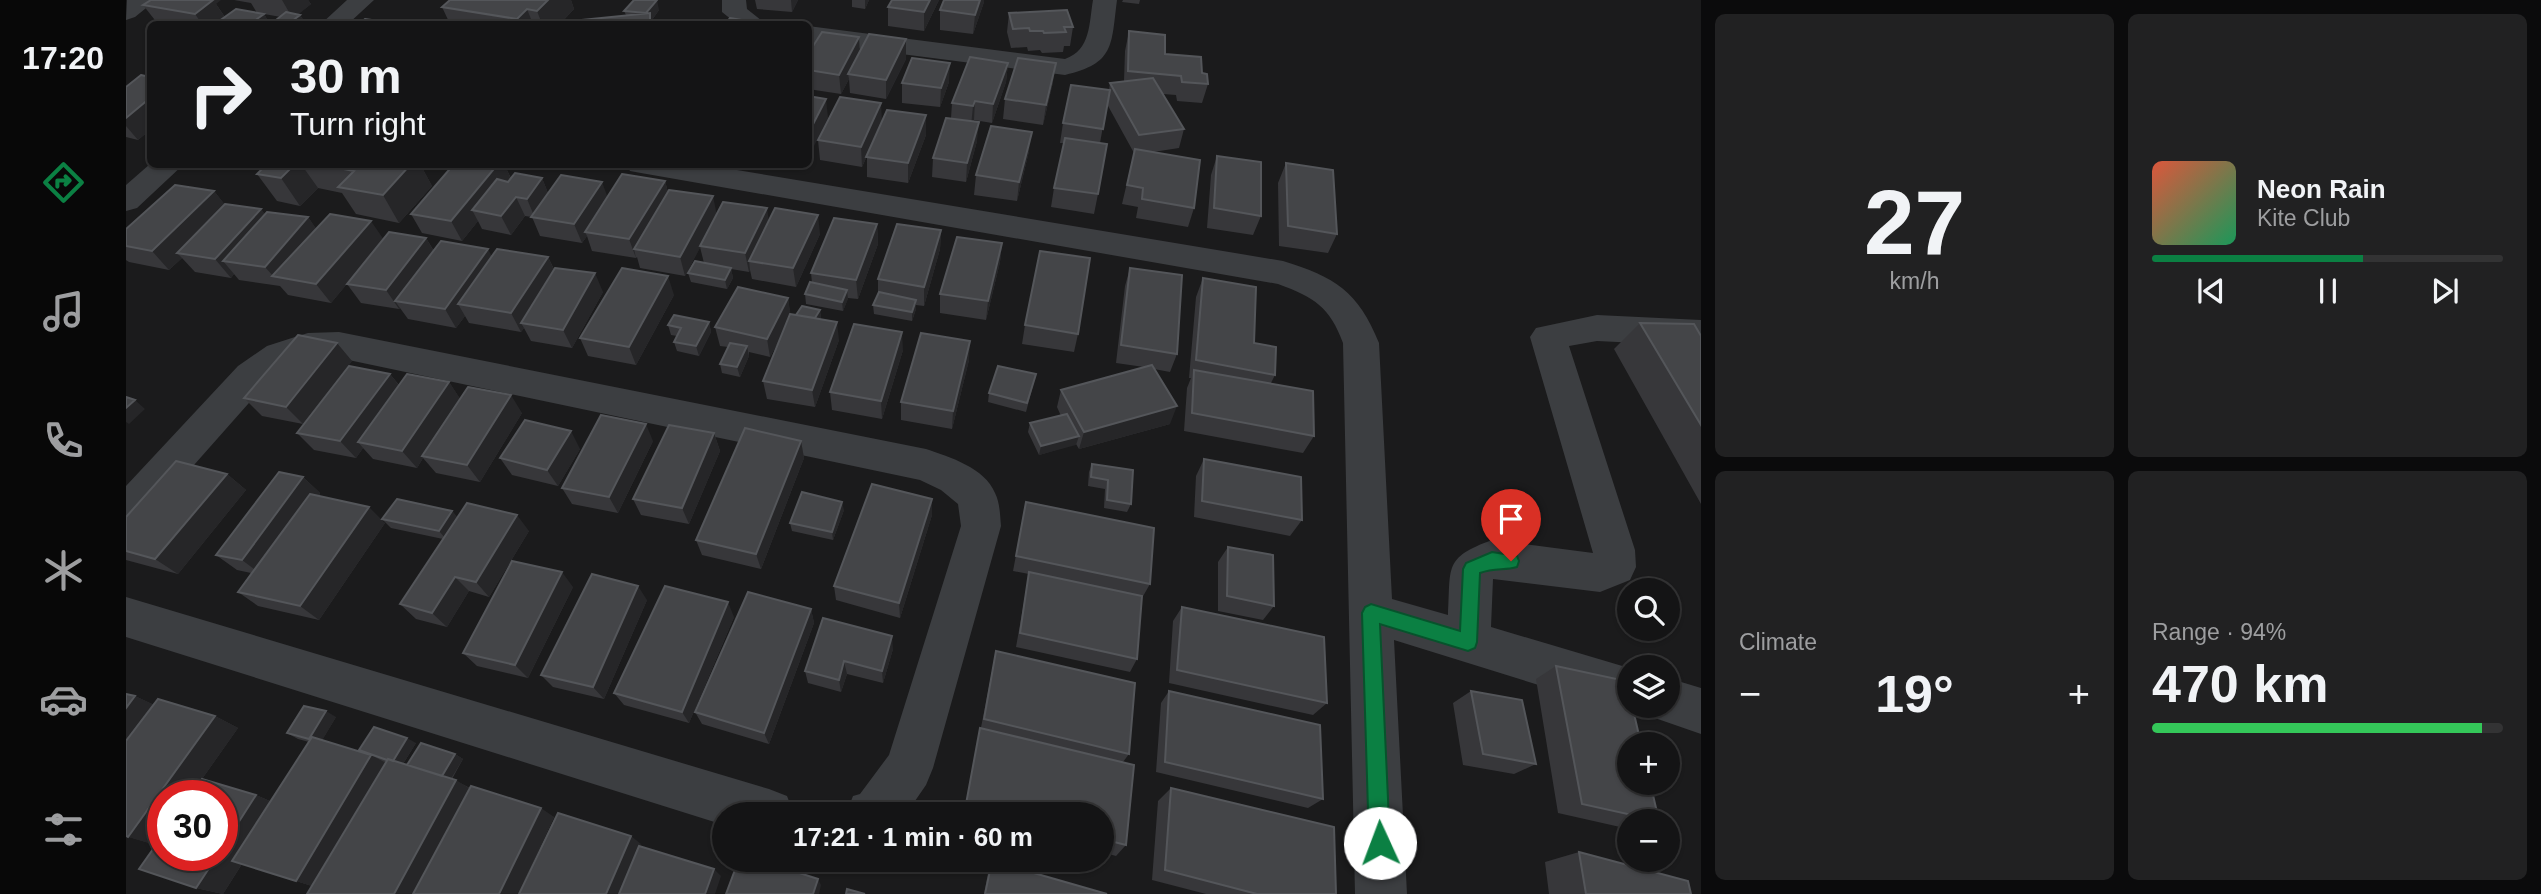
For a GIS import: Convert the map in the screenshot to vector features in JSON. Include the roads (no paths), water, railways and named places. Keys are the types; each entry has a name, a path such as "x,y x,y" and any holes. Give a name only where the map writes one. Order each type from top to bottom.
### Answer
{"street":[{"path":"126,12 144,0"},
{"path":"338,21 362,0"},
{"path":"734,0 735,12 748,21"},
{"path":"812,35 1065,67 1081,65 1091,59 1096,49 1105,0"},
{"path":"126,201 165,168"},
{"path":"665,168 1283,273 1315,285 1334,297 1352,317 1361,343 1381,894"},
{"path":"1468,642 1472,569 1492,559 1600,573 1615,566 1614,550 1548,337 1597,328 1701,333"},
{"path":"126,514 251,376 280,356 308,346 338,345 926,465 955,478 976,496 981,526 909,768 884,802"},
{"path":"1371,613 1617,686"},
{"path":"126,617 730,802"},
{"path":"1680,705 1701,711"}]}
